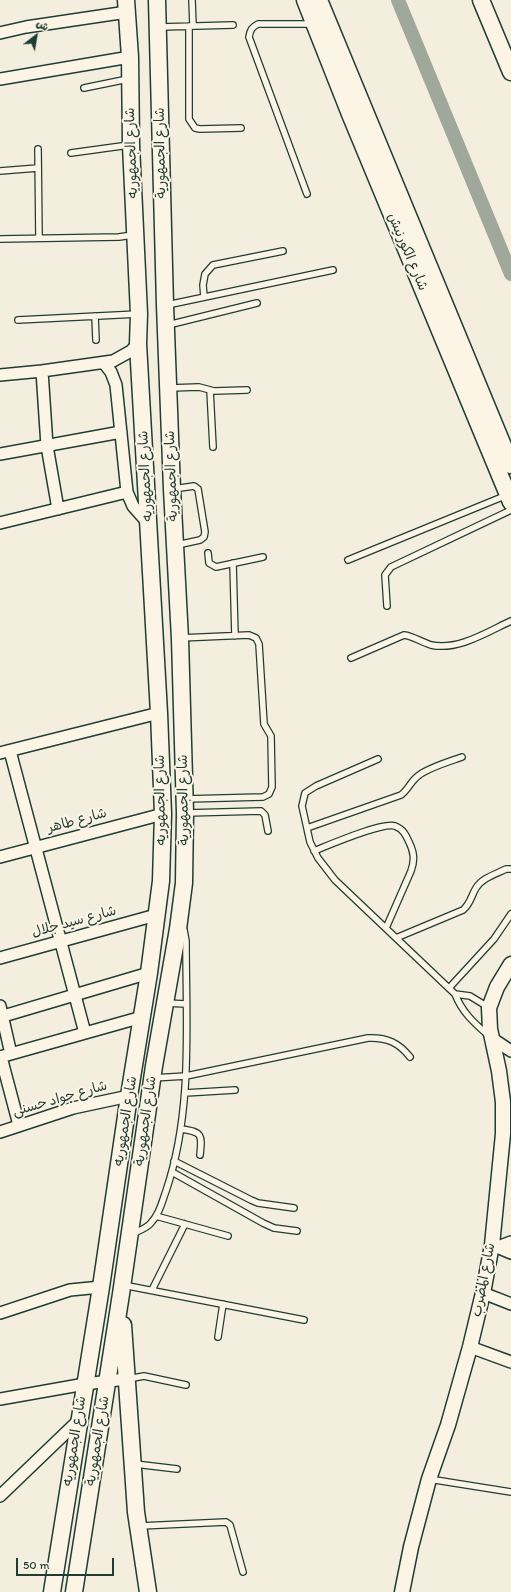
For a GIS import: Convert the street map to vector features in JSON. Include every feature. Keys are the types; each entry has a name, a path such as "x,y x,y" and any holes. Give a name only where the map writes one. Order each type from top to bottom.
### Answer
{"main road":[{"name":"شارع الجمهورية","path":"74,1592 122,1289 152,1078 166,1002 184,883 185,806 180,638 174,546 165,305 157,0"},
{"name":"شارع الكورنيش","path":"305,0 350,114 509,498"},
{"name":"شارع الكورنيش","path":"319,0 511,465"},
{"path":"481,0 511,72"},
{"name":"شارع الجمهوريه","path":"52,1592 149,974 161,881 163,814 159,713 138,344 139,314 131,145 130,57 126,6"},
{"path":"142,410 156,411 169,407"},
{"path":"144,439 157,434 170,437"},
{"path":"109,1233 130,1235"},
{"path":"122,1289 126,1379 138,1526 148,1592"}],"street":[{"path":"0,33 126,6"},
{"path":"0,79 130,57"},
{"path":"0,375 104,363 123,357 138,344"},
{"path":"104,363 111,372 116,385 127,492 133,506 149,524"},
{"path":"42,371 47,446 58,509"},
{"path":"0,454 121,432"},
{"path":"0,523 127,492"},
{"path":"85,1033 36,848 5,752 159,713"},
{"name":"شارع طاهر","path":"0,857 163,814"},
{"name":"شارع سيد جلال","path":"0,958 156,915"},
{"name":"شارع المضرب","path":"402,1592 411,1547 429,1479 448,1425 470,1347 495,1246 503,1134 502,1094 490,1024 489,1008 496,987 511,964"},
{"path":"19,1126 4,1056 1,1013 75,995 149,974"},
{"path":"4,1056 142,1017"},
{"path":"493,1039 511,1052"},
{"name":"شارع جواد حسنى","path":"0,1132 73,1108 129,1096"},
{"path":"495,1246 511,1242"},
{"path":"495,1246 511,1253"},
{"path":"0,1313 70,1290 101,1287"},
{"path":"483,1293 511,1304"},
{"path":"470,1347 511,1362"},
{"path":"0,1399 84,1384 126,1379"},
{"path":"0,1496 78,1421"}],"lane":[{"path":"192,0 190,26 189,120 195,128 200,129 241,128"},
{"path":"307,194 249,37 250,31 258,24 314,24"},
{"path":"158,27 233,25"},
{"path":"84,88 130,79"},
{"path":"71,153 131,145"},
{"path":"38,149 40,238"},
{"path":"0,171 38,168"},
{"path":"0,239 119,236 135,234"},
{"path":"204,298 203,285 205,274 213,265 282,251"},
{"path":"165,305 333,270"},
{"path":"166,325 257,303"},
{"path":"18,320 139,314"},
{"path":"95,316 96,340"},
{"path":"169,388 200,387 219,391 247,390"},
{"path":"210,390 213,447"},
{"path":"172,489 194,486 198,489 205,532 204,537 200,540 174,546"},
{"path":"348,560 509,498"},
{"path":"386,606 385,575 391,567 511,510"},
{"path":"208,553 210,563 214,566 263,557"},
{"path":"234,563 235,636"},
{"path":"351,658 404,635 431,645 444,646 456,644 511,621"},
{"path":"180,638 252,636 258,640 264,724 271,736 272,791 269,794 263,797 185,806"},
{"path":"307,828 401,795 409,788 414,779 421,773 462,757"},
{"path":"378,758 310,789 305,793 302,806 314,851 323,866 335,880 456,994 461,1008 493,1039"},
{"path":"185,806 261,811 265,815 268,831"},
{"path":"314,851 383,826 396,826 402,830 414,851 414,861 412,871 386,928"},
{"path":"396,938 463,910 471,901 474,890 480,882 511,869"},
{"path":"449,988 494,939 511,914"},
{"path":"130,1235 150,1224 156,1216 172,1172 181,1129 186,1076 186,941 179,918"},
{"path":"456,994 470,996 489,1008"},
{"path":"166,1002 186,1004"},
{"path":"152,1078 186,1076 378,1037 392,1041 404,1049 410,1057"},
{"path":"185,1093 235,1090"},
{"path":"181,1129 196,1131 200,1134 202,1138 200,1155"},
{"path":"174,1161 258,1203 294,1208"},
{"path":"172,1172 262,1223 274,1228 297,1231"},
{"path":"156,1216 228,1236"},
{"path":"152,1290 185,1224"},
{"path":"122,1289 152,1290 304,1320"},
{"path":"218,1337 223,1304"},
{"path":"126,1379 144,1376 186,1386"},
{"path":"133,1464 177,1469"},
{"path":"429,1479 511,1492"},
{"path":"138,1526 226,1522 230,1525 243,1572"}],"waterway":[{"path":"398,0 511,274"}]}
